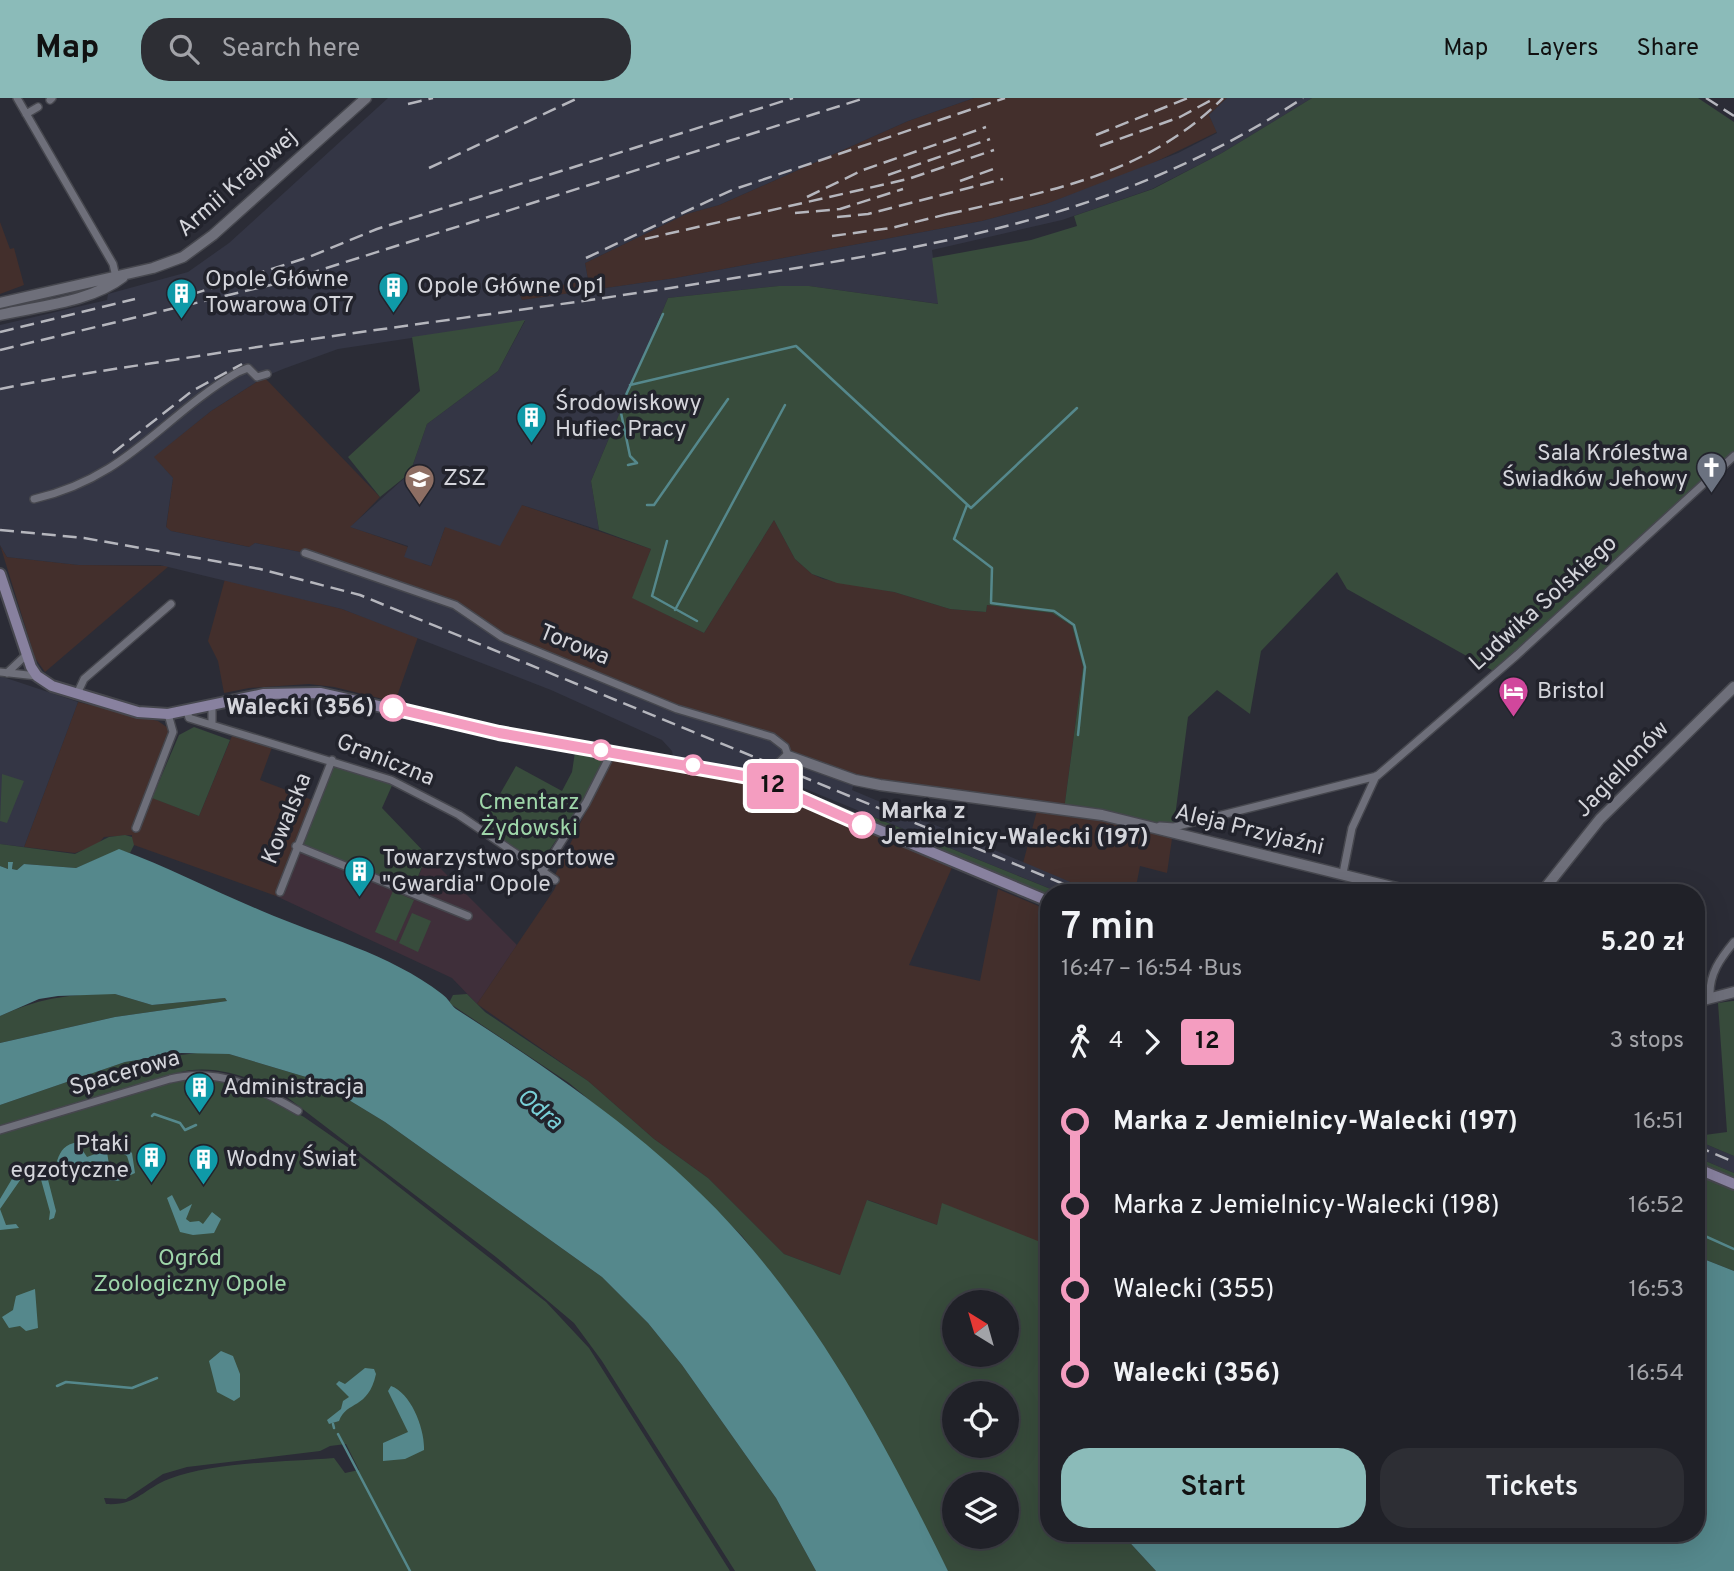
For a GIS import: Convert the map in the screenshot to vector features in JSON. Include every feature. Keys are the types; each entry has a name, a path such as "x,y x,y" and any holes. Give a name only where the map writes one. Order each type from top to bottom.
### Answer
{"main road":[{"path":"0,574 25,656 37,676 52,686 77,694 138,712 169,714 264,694 320,693 499,733 755,778 1040,898"},
{"path":"1705,1172 1734,1184"}],"street":[{"path":"0,315 110,287 121,276 17,98"},
{"name":"Armii Krajowej","path":"0,303 173,262 194,250 363,99"},
{"path":"26,114 38,107"},
{"path":"34,499 68,490 110,469 238,372 248,368 257,377 267,374"},
{"name":"Ludwika Solskiego","path":"1343,873 1352,828 1377,776 1517,655 1734,456"},
{"name":"Torowa","path":"305,554 455,605 502,637 677,709 772,737 785,747 788,756"},
{"path":"77,694 85,679 171,604"},
{"path":"3,673 25,656"},
{"path":"3,673 37,676"},
{"name":"Jagiellonów","path":"1549,884 1600,819 1632,784 1734,687"},
{"path":"212,705 212,724"},
{"name":"Graniczna","path":"187,711 190,718 391,780 431,799 555,880"},
{"path":"136,828 173,732 169,714"},
{"path":"542,872 586,803 612,752"},
{"path":"755,778 769,774 788,756"},
{"name":"Aleja Przyjaźni","path":"788,756 855,780 1102,815 1384,884"},
{"name":"Kowalska","path":"279,892 332,760"},
{"name":"Ludwika Solskiego","path":"1148,826 1174,827 1377,776"},
{"path":"296,846 468,916"},
{"path":"1710,996 1709,982 1716,966 1734,942"},
{"path":"1705,998 1734,992"},
{"name":"Spacerowa","path":"0,1130 170,1079 195,1075 219,1076 249,1084 298,1111"}],"shaded area":[{"path":"388,98 974,98 908,121 719,205 686,214 585,263 588,280 519,293 522,300 676,278 982,221 1046,204 1178,153 1217,133 1209,115 1227,98 1312,98 1222,153 1152,189 1062,220 932,250 939,304 809,286 779,286 668,298 591,481 599,530 522,505 500,546 445,527 431,566 404,557 408,546 350,527 410,473 427,424 498,371 525,321 338,349 283,369 264,377 211,411 154,457 173,478 166,527 171,531 249,547 255,543 305,553 455,605 502,637 677,709 763,733 788,752 855,780 852,790 1075,884 1040,885 769,774 762,777 674,761 672,751 662,740 551,690 342,609 160,565 79,565 7,557 0,545 0,325 107,300 108,294 188,272 229,243"},
{"path":"974,98 1227,98 1209,115 1217,132 1139,170 1046,204 982,221 676,278 522,300 519,293 588,280 585,263 686,214 719,205 908,121"},
{"path":"0,222 10,249 14,248 24,285 0,294"},
{"path":"264,377 380,497 351,527 408,547 406,554 424,564 431,566 445,527 522,505 651,549 633,598 704,633 774,520 795,559 812,574 823,579 894,592 950,609 986,612 987,605 1052,613 1072,626 1083,667 1064,810 1173,832 1167,873 1140,866 1137,884 1074,884 1023,863 1038,807 855,780 305,553 255,543 250,547 171,531 166,528 173,478 153,457 211,411"},
{"path":"0,545 7,557 79,565 169,566 45,672 35,658"},
{"path":"225,579 342,609 418,637 395,702 334,687 309,684 249,688 224,693 218,661 208,641"},
{"path":"0,676 78,702 24,847 0,844"},
{"path":"78,702 158,721 171,730 148,796 199,816 234,731 274,742 260,780 315,801 276,896 131,844 132,835 104,837 97,845 75,853 24,847"},
{"path":"615,752 746,777 954,863 909,965 980,981 998,889 1040,907 1040,1244 943,1204 937,1225 868,1200 840,1275 784,1254 708,1178 654,1139 588,1081 477,1004 554,890 560,877 555,875"},
{"path":"296,846 412,893 427,855 517,945 477,1004 452,978 276,896"},
{"path":"1705,1144 1734,1156 1734,1173 1705,1161"}],"green space":[{"path":"1312,98 1698,98 1734,122 1734,456 1497,673 1347,589 1337,572 1261,651 1250,714 1217,690 1188,717 1173,832 1064,810 1083,667 1072,626 1052,613 987,605 986,612 950,609 894,592 837,583 812,574 795,559 774,520 704,633 632,598 651,549 599,530 591,481 668,298 779,286 809,286 938,304 932,258 1031,240 1077,226 1074,216 1153,189 1222,153"},
{"path":"525,320 498,371 427,424 410,473 380,497 348,457 420,391 412,337"},
{"path":"194,727 230,740 199,816 152,798 179,735"},
{"name":"Cmentarz Żydowski","path":"575,752 599,760 605,758 582,802 542,861 532,862 481,827 516,766 562,791 572,772"},
{"path":"332,760 394,781 382,808 427,855 411,893 296,846"},
{"path":"2,774 24,781 7,823 0,821"},
{"path":"866,814 1040,885 1040,898 862,825"},
{"path":"109,837 132,837 134,845 130,853 119,850 76,868 24,864 17,870 12,869 13,863 8,869 0,866 0,844 75,854"},
{"path":"393,891 414,900 396,941 375,932"},
{"path":"412,913 431,921 418,952 399,943"},
{"path":"115,994 152,1005 225,998 227,1001 115,1017 0,1043 0,1016 14,1010 56,998"},
{"path":"467,994 485,1012 588,1081 654,1139 708,1178 784,1254 840,1275 867,1200 937,1225 942,1203 1040,1242 1040,1542 1129,1542 1156,1571 948,1571 857,1401 790,1297 742,1236 676,1172 569,1083 449,1003 453,995"},
{"path":"1734,1001 1734,1156 1705,1144 1705,1135 1727,1132 1718,1003"},
{"path":"205,1052 229,1054 316,1080 385,1122 602,1277 648,1323 682,1365 776,1498 816,1571 735,1571 602,1361 574,1323 496,1257 279,1091 236,1074 191,1070 0,1128 0,1105 125,1062"},
{"name":"Ogród Zoologiczny Opole","path":"184,1078 218,1078 248,1086 304,1117 353,1151 546,1302 589,1348 730,1571 0,1571 0,1133","holes":["346,1444 359,1470 345,1473 334,1458 228,1466 169,1479 133,1500 106,1504 104,1498 126,1499 163,1474 187,1467 320,1451 330,1446"]},
{"path":"1705,1161 1734,1173 1734,1271 1705,1260"}],"water":[{"name":"Odra","path":"119,849 400,967 444,996 456,1009 570,1085 678,1172 742,1237 773,1275 830,1355 880,1440 948,1571 816,1571 776,1498 682,1365 648,1323 602,1277 385,1122 316,1080 229,1054 181,1053 125,1062 0,1105 0,1043 115,1017 227,1001 225,998 152,1005 115,994 58,996 39,999 0,1016 0,866 8,869 8,862 13,862 12,869 17,870 24,864 76,868"},
{"path":"77,1142 87,1157 122,1144 132,1153 135,1173 118,1181 109,1180 103,1164 92,1161 81,1168 63,1170 57,1161 64,1148","holes":["119,1151 127,1156 132,1172 119,1178 111,1177 107,1152"]},
{"path":"45,1168 56,1211 54,1218 49,1220 50,1212 40,1176 23,1176 0,1209 0,1199 15,1174"},
{"path":"172,1195 180,1211 192,1204 186,1219 190,1222 199,1221 203,1224 212,1212 221,1219 214,1233 193,1235 180,1232 167,1198"},
{"path":"0,1209 6,1225 16,1224 19,1228 0,1230"},
{"path":"1705,1260 1734,1271 1734,1571 1156,1571 1129,1542 1705,1542"},
{"path":"35,1289 38,1328 26,1331 20,1326 9,1328 2,1317 13,1310 16,1296"},
{"path":"221,1351 233,1356 240,1374 240,1397 234,1401 217,1392 209,1361"},
{"path":"365,1368 374,1369 376,1374 368,1394 347,1410 339,1421 329,1424 327,1420 341,1409 343,1401 349,1397 336,1384 339,1381 345,1384"},
{"path":"391,1386 405,1396 415,1413 422,1432 424,1450 405,1459 383,1461 383,1443 408,1432 388,1391"}],"waterway":[{"path":"628,465 637,463 630,456 620,408 663,314"},
{"path":"630,385 796,346 971,508 1077,408"},
{"path":"647,505 654,505 728,399"},
{"path":"675,610 785,405"},
{"path":"967,505 954,539 992,568 991,603 1054,611 1074,625 1085,667 1078,735"},
{"path":"667,541 652,596 697,621"},
{"path":"152,1116 154,1114 180,1123 185,1130 196,1125"},
{"path":"1705,1236 1734,1249"},
{"path":"57,1386 66,1382 132,1388 157,1378"},
{"path":"333,1424 334,1428"},
{"path":"338,1434 410,1571"}],"railway":[{"path":"408,104 433,98"},
{"path":"429,168 578,98"},
{"path":"171,301 309,257 377,229 793,98"},
{"path":"0,350 279,283 865,98"},
{"path":"586,258 732,190 1005,98"},
{"path":"1096,135 1188,98"},
{"path":"1100,146 1180,117 1215,98"},
{"path":"948,214 1060,187 1129,162 1162,145 1193,124 1223,98"},
{"path":"0,389 242,349 722,280 951,239 1023,222 1094,200 1165,173 1234,139 1303,98"},
{"path":"1706,98 1734,116"},
{"path":"807,197 863,170 986,127"},
{"path":"888,175 990,139"},
{"path":"645,239 908,179 994,150"},
{"path":"960,181 999,167"},
{"path":"837,217 868,214 1003,179"},
{"path":"795,213 840,209 903,189"},
{"path":"832,236 891,228 956,212"},
{"path":"0,332 135,299"},
{"path":"113,453 192,391 242,364"},
{"path":"0,530 84,538 260,569 360,595 1064,884"},
{"path":"1705,1150 1734,1162"}],"bus line":[{"name":"12","path":"393,708 499,733 674,761 755,778 862,825"}],"place":[{"name":"Opole Główne Op1","path":"394,314"},
{"name":"Opole Główne Towarowa OT7","path":"182,320"},
{"name":"Środowiskowy Hufiec Pracy","path":"532,444"},
{"name":"Sala Królestwa Świadków Jehowy","path":"1711,494"},
{"name":"ZSZ","path":"420,506"},
{"name":"Walecki (356)","path":"393,708"},
{"name":"Bristol","path":"1514,719"},
{"name":"Marka z Jemielnicy-Walecki (197)","path":"862,825"},
{"name":"Towarzystwo sportowe \"Gwardia\" Opole","path":"359,899"},
{"name":"Administracja","path":"200,1115"},
{"name":"Ptaki egzotyczne","path":"152,1185"},
{"name":"Wodny Świat","path":"203,1187"}]}
